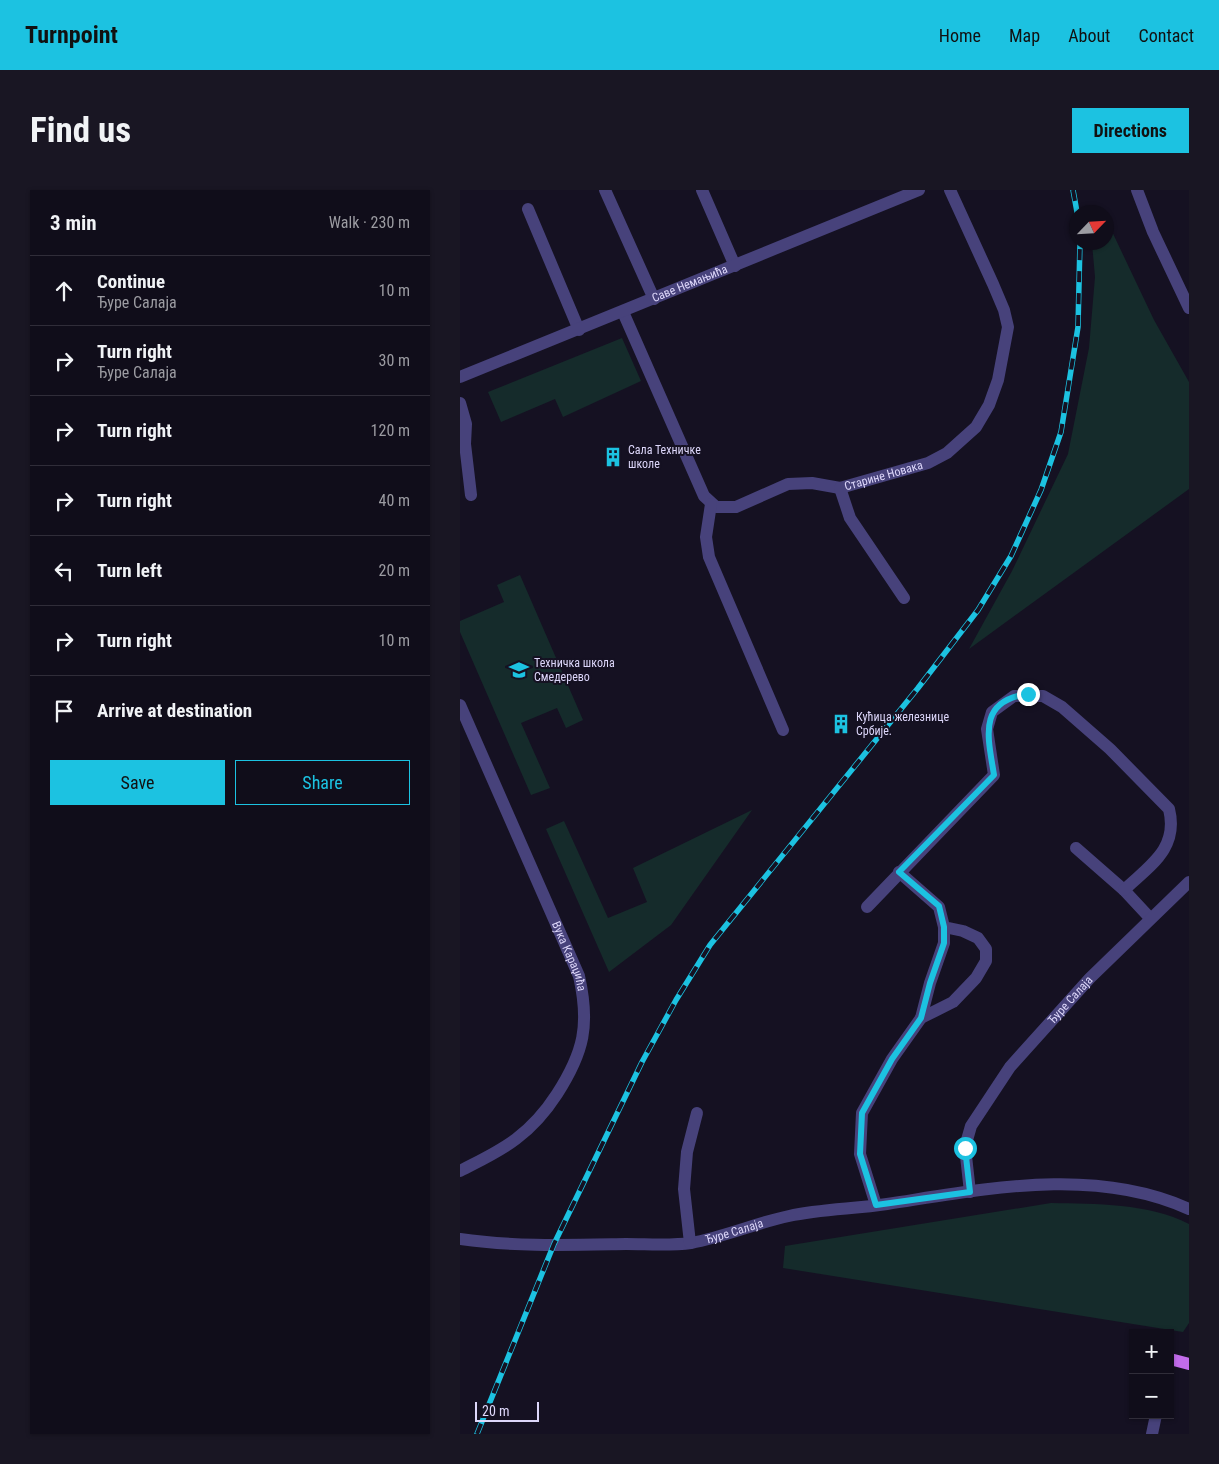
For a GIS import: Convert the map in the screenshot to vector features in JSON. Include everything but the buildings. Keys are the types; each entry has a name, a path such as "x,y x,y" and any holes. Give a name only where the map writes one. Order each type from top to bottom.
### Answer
{"main road":[{"path":"1174,1360 1189,1364"}],"street":[{"path":"605,190 654,299"},
{"path":"702,190 735,266"},
{"name":"Саве Немањића","path":"460,377 919,190"},
{"name":"Старине Новака","path":"711,504 725,508 736,507 788,484 812,483 840,488 928,463 947,453 976,427 989,406 998,380 1008,327 1004,310 950,190"},
{"path":"1137,190 1153,232 1189,308"},
{"path":"528,209 579,330"},
{"path":"623,312 704,496 711,504 706,537 709,557 783,730"},
{"path":"460,403 466,424 465,444 471,495"},
{"path":"840,488 850,518 904,598"},
{"path":"867,907 994,775 988,729 992,712 1014,696 1028,694 1043,696 1062,707 1110,750 1169,809 1173,823 1166,850 1124,890"},
{"name":"Вука Караџића","path":"460,705 579,976 585,1001 582,1046 574,1068 551,1102 516,1139 460,1171"},
{"path":"1076,848 1124,890 1150,918"},
{"path":"876,1205 860,1154 862,1113 892,1059 921,1018 930,983 944,943 944,927 939,906 899,872"},
{"name":"Ђуре Салаја","path":"970,1192 965,1148 971,1126 1010,1066 1150,918 1189,882"},
{"path":"921,1018 952,1002 976,978 986,961 986,949 978,938 963,931 944,927"},
{"path":"690,1243 684,1189 687,1152 697,1114"},
{"name":"Ђуре Салаја","path":"460,1239 498,1243 572,1245 690,1243 790,1216 970,1192 1048,1184 1087,1184 1131,1190 1168,1199 1189,1209"},
{"path":"1152,1434 1155,1419"}],"green space":[{"path":"1114,236 1154,320 1189,382 1189,489 969,649 1012,571 1068,454 1089,348 1095,277 1093,250 1114,250"},
{"path":"622,338 641,381 563,417 555,399 501,422 488,392"},
{"path":"520,575 583,720 566,728 557,708 521,723 550,788 531,795 460,632 460,621 504,602 497,585"},
{"path":"752,810 671,925 609,972 546,829 564,821 608,918 647,902 633,868"},
{"path":"1051,1203 1139,1208 1173,1217 1189,1224 1189,1323 1183,1332 1174,1329 1164,1329 783,1268 785,1246"}],"railway":[{"path":"1073,190 1076,205"},
{"path":"477,1434 554,1244 642,1062 676,1000 710,945 918,688 978,610 1011,556 1041,490 1061,432 1078,327 1080,250"}],"place":[{"name":"Сала Техничке школе","path":"613,457"},
{"name":"Техничка школа Смедерево","path":"519,670"},
{"name":"Кућица железнице Србије.","path":"841,724"}],"route":[{"path":"965,1148 970,1192 876,1205 860,1154 862,1113 892,1059 921,1018 930,983 944,943 944,927 939,906 899,872 994,775 988,729 992,712 1001,703 1014,696 1028,694"}]}
